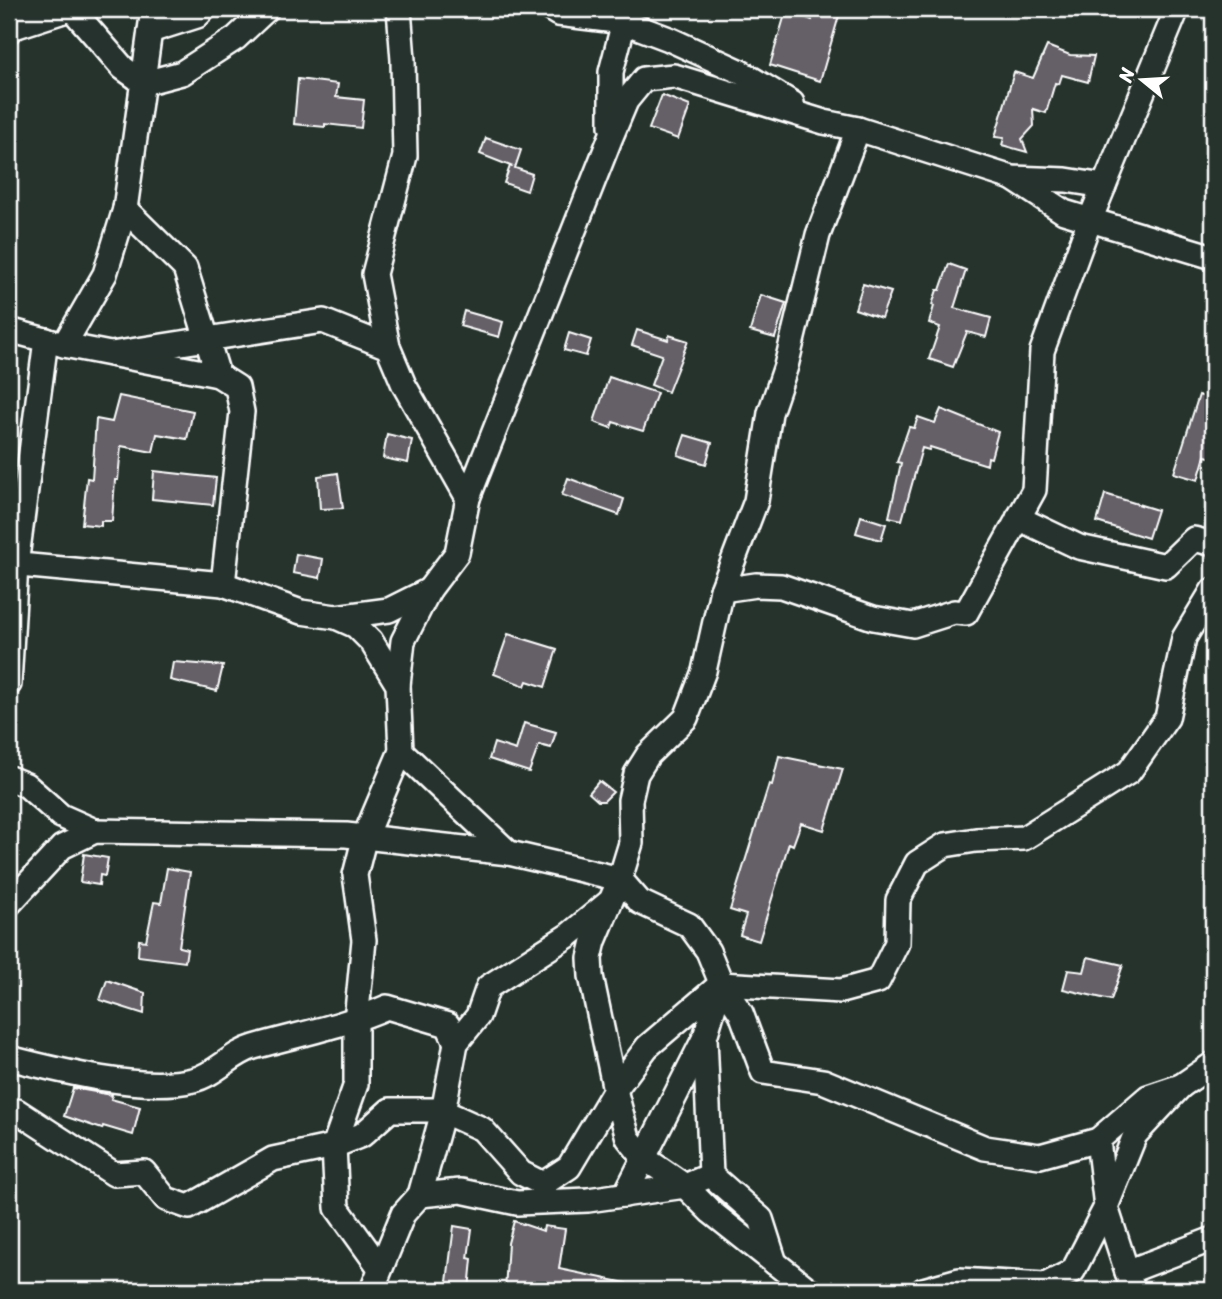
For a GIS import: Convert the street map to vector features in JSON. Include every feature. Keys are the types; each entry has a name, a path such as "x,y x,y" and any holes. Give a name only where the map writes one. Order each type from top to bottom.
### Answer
{"street":[{"path":"9,31 11,28 71,9 123,68 144,83"},
{"path":"9,684 13,564 55,343 105,274 125,209 152,20 197,16 204,9"},
{"path":"144,83 181,73 236,38 267,9"},
{"path":"399,9 405,156 374,274 388,347 404,384 468,498"},
{"path":"550,9 558,14 624,22 669,39 739,71 824,122"},
{"path":"722,590 756,585 781,586 873,618 913,625 954,612 966,613 1034,490 1042,351 1090,220 1177,9"},
{"path":"610,139 611,72 624,22"},
{"path":"380,1268 337,1208 334,1146 356,1084 356,1021 363,940 355,875 365,836 401,751 398,685 403,641 429,590 457,553 468,498 610,139 626,101 644,79 674,76 824,122 858,129 1012,178 1064,212 1213,257"},
{"path":"809,1290 711,1212 685,1186 644,1158 628,1138 615,1090 590,957 631,843 630,800 636,774 648,755 686,718 704,671 722,590 756,500 770,413 786,366 818,235 858,129"},
{"path":"1012,178 1066,180 1104,186"},
{"path":"125,209 185,268 218,375"},
{"path":"111,354 323,321 388,347"},
{"path":"9,330 55,343 218,375 237,387 242,412 223,584"},
{"path":"1018,518 1079,547 1166,566 1194,539 1213,544"},
{"path":"13,564 223,584 301,612 336,617 389,610 429,590"},
{"path":"9,1110 16,1111 114,1174 144,1172 166,1199 189,1207 272,1159 334,1146 362,1135 390,1110 440,1110 482,1129 521,1173 543,1184 569,1167 615,1090 647,1047 721,985 841,991 878,981 897,943 898,900 917,863 946,845 976,840 1024,838 1129,772 1167,718 1184,638 1213,590"},
{"path":"336,617 356,626 371,641 398,685"},
{"path":"401,751 509,853"},
{"path":"9,778 26,785 61,816 95,831 365,836 509,853 620,879 640,902 689,925 708,951 721,985 741,1013 763,1072 823,1081 985,1149 1040,1156 1098,1140 1148,1097 1181,1086"},
{"path":"9,904 62,847 95,831"},
{"path":"372,1290 403,1214 420,1195 443,1112 456,1043 478,1016 488,987 569,935 611,901"},
{"path":"625,1195 705,1037 721,985"},
{"path":"9,1058 65,1072 156,1085 196,1080 250,1048 356,1021 387,1007 448,1025 456,1043"},
{"path":"705,1037 711,1175 761,1219 775,1263"},
{"path":"923,1290 959,1280 1054,1288 1073,1271 1106,1207 1135,1135 1181,1086 1213,1064"},
{"path":"1098,1140 1106,1207 1130,1281 1213,1239"},
{"path":"420,1195 461,1191 517,1203 589,1200 685,1186 711,1175"}],"building":[{"path":"815,9 841,9 820,81 770,65 786,11 812,20"},
{"path":"1047,46 1070,55 1094,56 1088,82 1062,75 1059,84 1055,83 1046,113 1033,109 1034,126 1022,139 1027,152 1002,145 1004,138 995,137 1014,72 1033,78"},
{"path":"298,79 338,84 336,97 364,100 361,128 294,124"},
{"path":"662,95 690,106 678,139 649,129"},
{"path":"486,138 521,150 515,168 532,174 527,191 504,183 510,166 513,167 480,154"},
{"path":"949,264 966,270 954,308 991,318 986,337 967,332 953,367 929,359 940,327 929,323 934,306 932,305"},
{"path":"863,284 891,292 881,318 855,309"},
{"path":"761,295 786,303 775,338 750,331"},
{"path":"464,311 503,322 499,337 460,326"},
{"path":"637,330 668,340 669,335 688,341 668,392 651,385 662,355 632,345"},
{"path":"569,333 591,340 586,356 564,350"},
{"path":"609,377 657,393 643,431 613,422 611,428 594,422"},
{"path":"1199,395 1213,400 1213,458 1205,456 1198,480 1174,473"},
{"path":"119,396 193,411 187,439 157,434 153,452 121,446 112,521 101,521 101,526 82,524 87,478 92,479 96,419 112,422"},
{"path":"941,409 998,432 991,458 988,457 987,465 930,447 929,450 922,448 902,520 889,517 901,463 897,462 909,427 914,428 918,417 935,423"},
{"path":"387,434 412,440 408,463 383,458"},
{"path":"685,435 712,443 706,464 678,455"},
{"path":"154,471 216,478 213,505 152,499"},
{"path":"338,473 343,508 320,509 318,476"},
{"path":"568,478 624,499 619,515 562,495"},
{"path":"1105,494 1157,510 1148,538 1097,522"},
{"path":"861,516 886,524 881,540 856,533"},
{"path":"296,554 323,559 320,578 293,573"},
{"path":"508,634 557,649 545,687 527,681 525,686 494,674"},
{"path":"173,662 223,666 217,691 170,680"},
{"path":"524,723 556,732 551,748 539,745 529,772 489,759 494,743 516,750"},
{"path":"779,756 843,769 824,830 801,823 793,845 789,843 759,941 740,935 746,915 730,910 769,784 772,785"},
{"path":"599,781 613,792 604,801 598,801 589,793"},
{"path":"84,854 108,858 105,876 100,875 99,885 80,882"},
{"path":"167,868 190,872 179,947 187,949 185,962 138,956 139,940 146,941 154,902 161,903"},
{"path":"1088,957 1123,965 1111,1000 1063,989 1068,970 1084,972"},
{"path":"107,980 145,993 144,1014 100,1000"},
{"path":"73,1088 112,1095 111,1099 140,1107 133,1135 103,1126 102,1129 64,1116"},
{"path":"514,1221 543,1231 544,1226 565,1229 559,1269 626,1283 625,1290 505,1290 508,1243"},
{"path":"454,1226 472,1229 468,1258 472,1259 469,1290 446,1290"}]}
